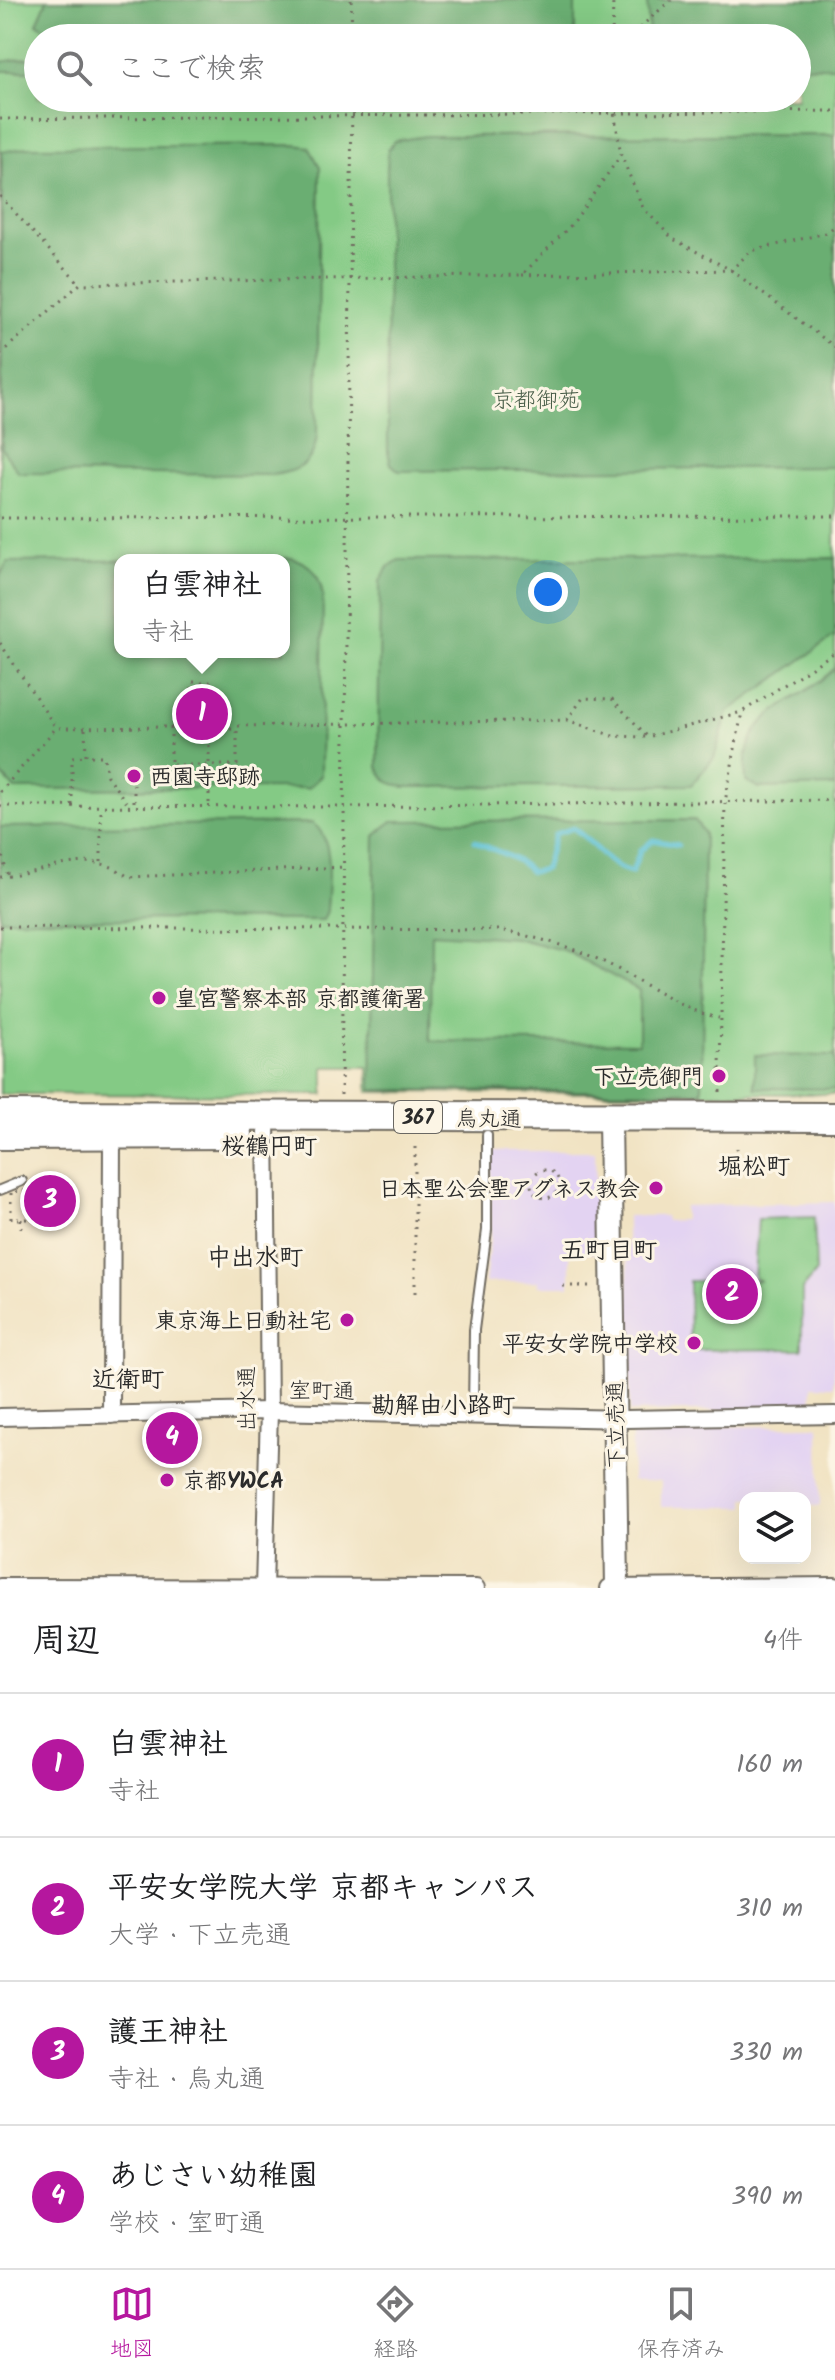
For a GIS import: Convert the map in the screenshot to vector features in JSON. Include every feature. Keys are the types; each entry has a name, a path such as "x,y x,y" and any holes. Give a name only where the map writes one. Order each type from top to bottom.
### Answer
{"highway":[{"name":"烏丸通","path":"0,1115 487,1135 835,1117"},
{"name":"烏丸通","path":"0,1135 112,1136 266,1124 610,1128 835,1135"}],"street":[{"name":"出水通","path":"264,1587 269,1411 266,1124"},
{"name":"下立売通","path":"610,1128 614,1587"},
{"path":"111,1415 112,1136"},
{"name":"室町通","path":"0,1417 269,1411 614,1418 835,1415"},
{"path":"614,1587 835,1586"},
{"path":"0,1587 476,1588"}],"lane":[{"path":"473,1413 474,1330 487,1230 487,1135"},
{"path":"0,1190 22,1181"}],"path":[{"path":"351,0 352,24"},
{"path":"612,24 613,0"},
{"path":"644,24 671,0"},
{"path":"811,111 835,111"},
{"path":"341,1103 352,112"},
{"path":"0,119 560,112"},
{"path":"612,112 621,155 643,208 673,239 731,270 835,347"},
{"path":"522,275 573,223 621,155"},
{"path":"0,196 80,284"},
{"path":"0,354 80,284 350,281 731,270 751,251 826,233 835,226"},
{"path":"0,518 835,516"},
{"path":"0,643 56,728"},
{"path":"56,728 171,727 171,765 237,765 237,726 567,720 613,736 647,737 742,712 835,652"},
{"path":"209,807 209,765 211,729 212,682 192,682 192,729 211,729 237,729"},
{"path":"567,720 583,698 612,699 647,737"},
{"path":"720,1069 725,802 742,712"},
{"path":"0,792 56,728"},
{"path":"85,729 86,756"},
{"path":"72,805 72,757 104,756 107,776 132,806"},
{"path":"132,806 134,776"},
{"path":"0,806 346,807 835,800"},
{"path":"101,806 101,863"},
{"path":"0,849 9,877"},
{"path":"0,877 26,876 66,863 113,864 128,877 345,867"},
{"path":"0,927 499,930 558,942 613,966 679,1005 719,1018"},
{"path":"415,1146 415,1293"},
{"path":"737,1148 738,1178"},
{"path":"543,1170 555,1175 558,1183 556,1192 544,1198 536,1195 531,1187 532,1178 543,1170"},
{"path":"35,1191 35,1219 21,1219 11,1219 11,1192 35,1191"},
{"path":"53,1191 53,1227"},
{"path":"21,1219 21,1228"},
{"path":"563,1286 601,1286"}],"shaded area":[{"path":"491,1151 595,1151 597,1253 570,1254 570,1286 538,1286 538,1281 485,1283 491,1231"},
{"path":"835,1202 833,1386 812,1386 811,1409 630,1412 627,1216 665,1216 666,1221 684,1220 684,1206"},
{"path":"819,1426 820,1506 811,1506 811,1492 739,1492 739,1507 661,1507 661,1481 632,1481 632,1427"}],"green space":[{"name":"京都御苑","path":"0,0 835,0 835,1094 368,1092 368,1067 324,1067 324,1095 0,1094"},
{"path":"47,0 575,0 575,24 37,23"},
{"path":"647,0 835,0 835,67 811,66 811,24 648,24"},
{"path":"24,58 24,71 0,71 0,62"},
{"path":"835,135 835,467 399,471 391,464 388,452 387,170 388,150 394,141 426,136"},
{"path":"27,147 309,147 320,167 317,435 308,460 297,469 271,475 19,473 2,449 2,152"},
{"path":"290,558 306,564 320,582 323,596 321,776 308,788 15,789 0,773 0,576 7,562 114,560 114,658 290,658"},
{"path":"835,558 835,636 728,712 714,758 691,785 405,787 388,782 378,767 380,581 388,567 399,560"},
{"path":"835,668 835,786 759,788 746,781 746,757 761,724"},
{"path":"695,820 704,833 702,1092 371,1090 375,836 392,821","holes":["431,933 515,938 566,951 639,990 639,1043 430,1041"]},
{"path":"312,823 320,830 328,851 327,911 323,920 0,919 0,827"},
{"path":"755,1055 835,1056 835,1089 755,1088"},
{"path":"814,1217 816,1272 802,1289 802,1349 690,1350 689,1281 761,1281 754,1278 758,1219"}],"waterway":[{"path":"475,841 512,858 531,872 545,869 555,834 573,828 608,860 632,872 640,851 653,840 678,845"}],"place":[{"name":"白雲神社","path":"202,714"},
{"name":"西園寺邸跡","path":"134,776"},
{"name":"皇宮警察本部 京都護衛署","path":"159,998"},
{"name":"下立売御門","path":"719,1076"},
{"name":"日本聖公会聖アグネス教会","path":"656,1188"},
{"name":"護王神社","path":"50,1201"},
{"name":"平安女学院大学 京都キャンパス","path":"732,1294"},
{"name":"東京海上日動社宅","path":"347,1320"},
{"name":"平安女学院中学校","path":"694,1343"},
{"name":"あじさい幼稚園","path":"172,1438"},
{"name":"京都YWCA","path":"167,1480"}],"district":[{"name":"桜鶴円町","path":"269,1146"},
{"name":"堀松町","path":"754,1166"},
{"name":"五町目町","path":"609,1250"},
{"name":"中出水町","path":"255,1257"},
{"name":"近衛町","path":"128,1379"},
{"name":"勘解由小路町","path":"443,1405"}]}
